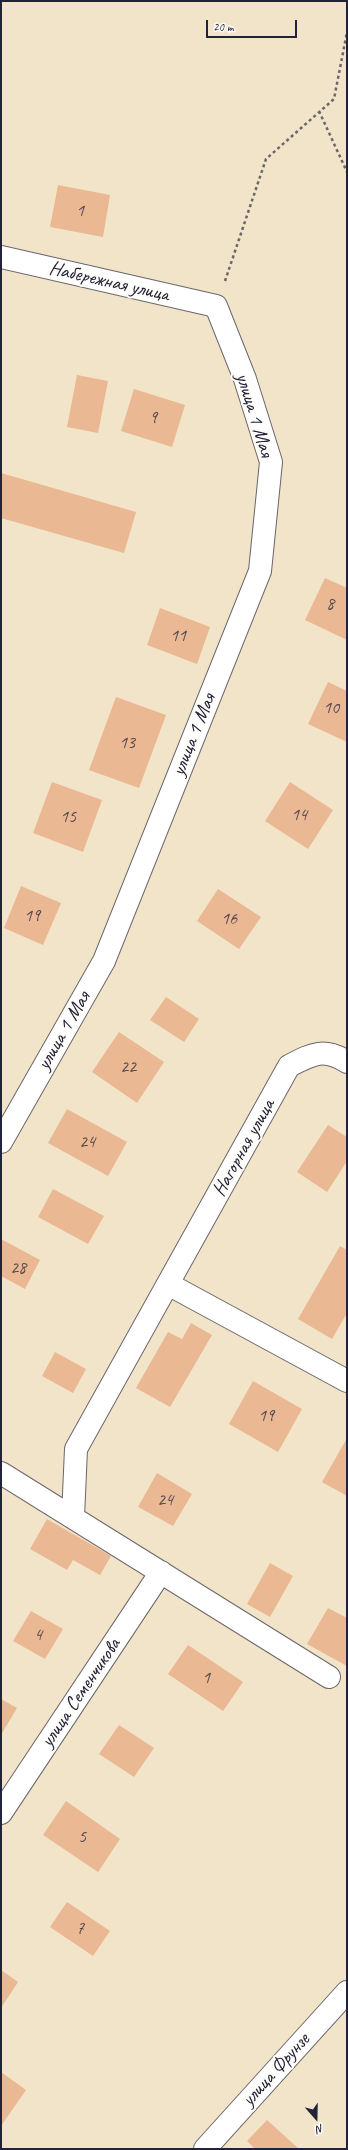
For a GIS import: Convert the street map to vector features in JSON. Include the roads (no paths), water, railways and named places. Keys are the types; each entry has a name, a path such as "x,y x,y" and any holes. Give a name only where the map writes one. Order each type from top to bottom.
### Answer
{"street":[{"name":"Набережная улица","path":"1,257 216,306"},
{"name":"улица 1 Мая","path":"1,1142 104,961 260,571 270,462 245,379 216,306"},
{"name":"Нагорная улица","path":"73,1517 76,1449 290,1066 313,1053 336,1055 347,1062"},
{"path":"168,1284 347,1381"},
{"path":"1,1473 329,1677"},
{"name":"улица Семенчикова","path":"1,1814 161,1572"},
{"name":"улица Фрунзе","path":"205,2149 347,1992"}]}
